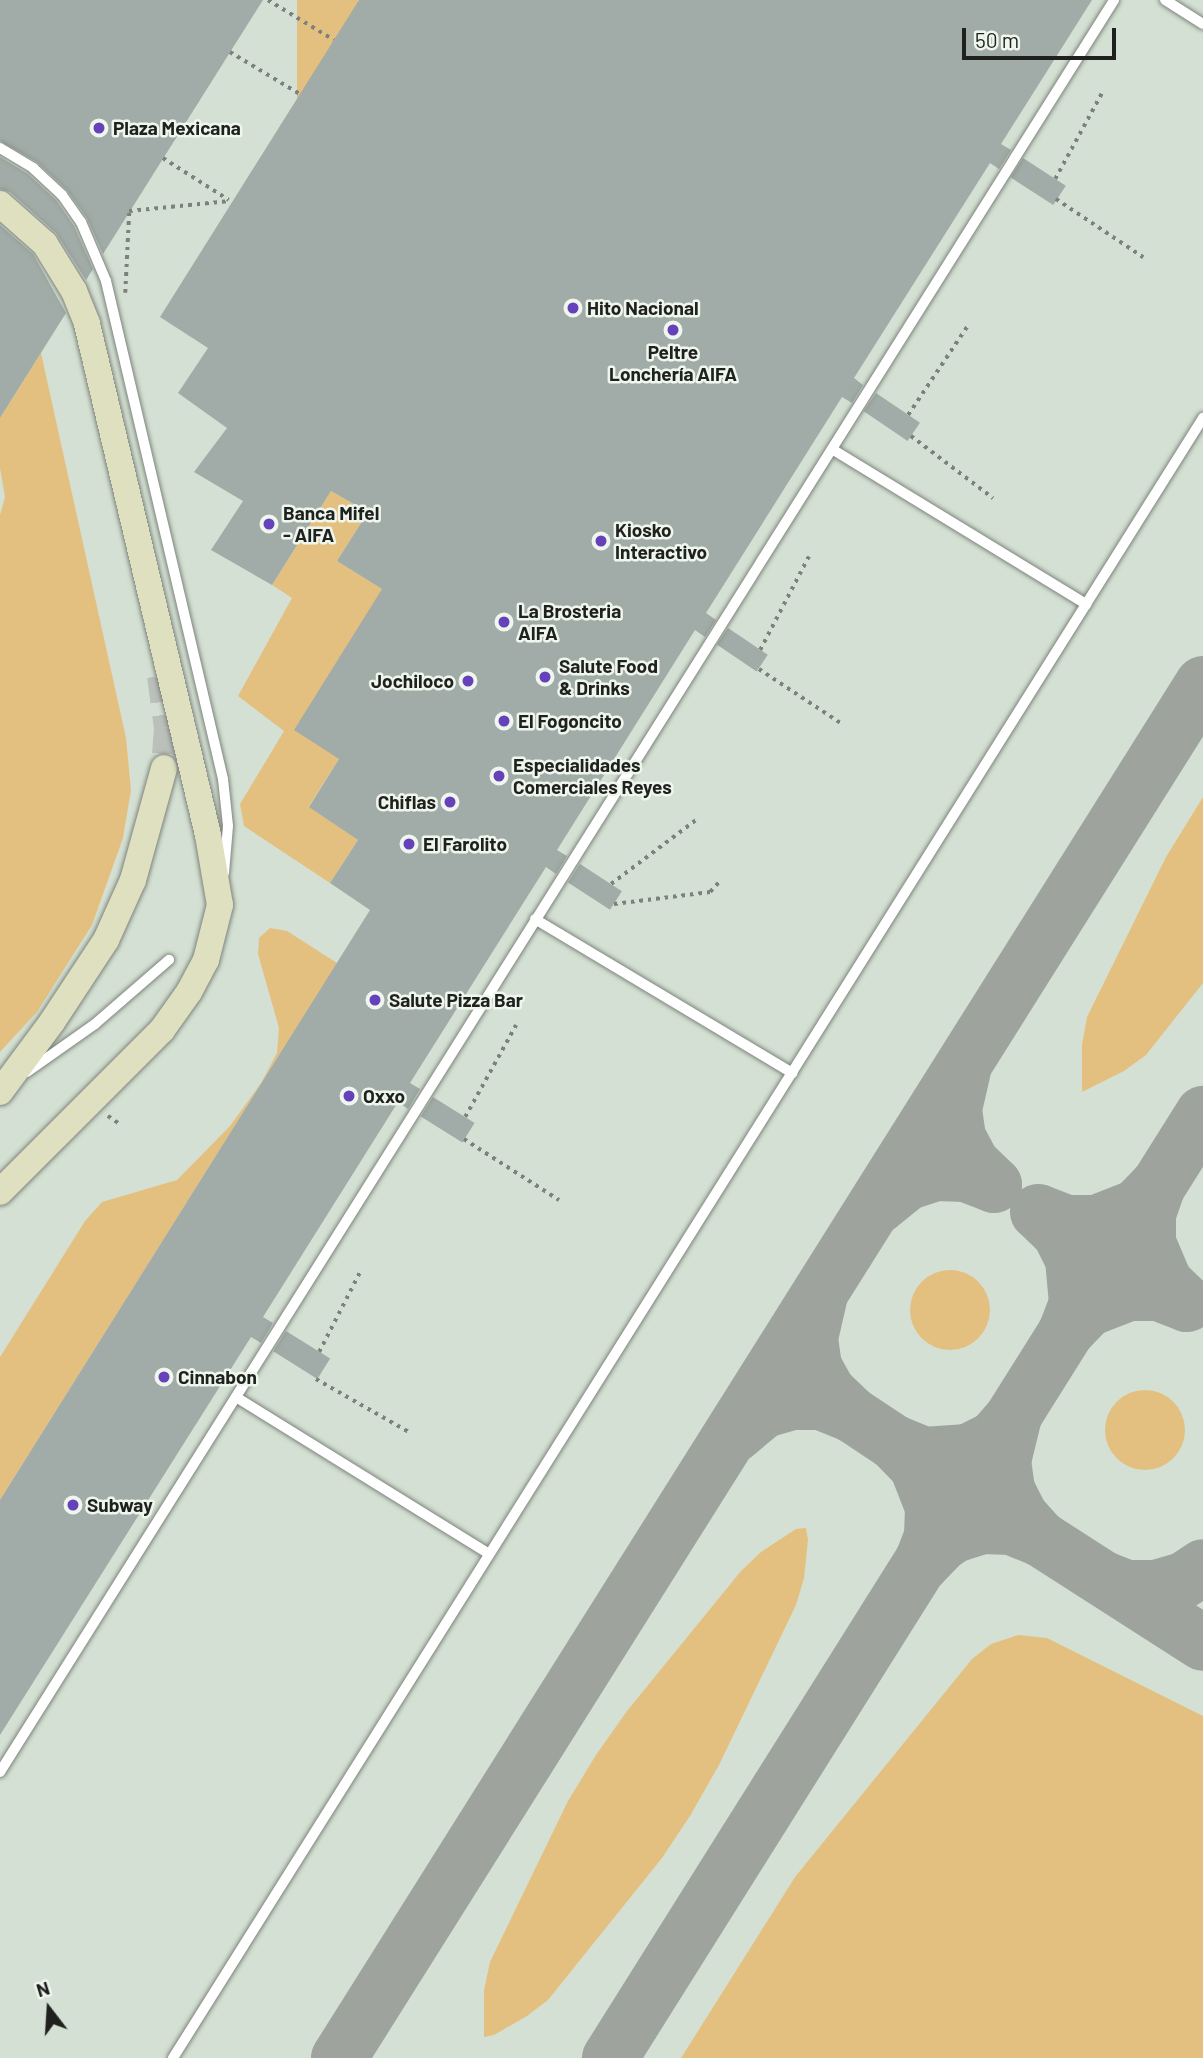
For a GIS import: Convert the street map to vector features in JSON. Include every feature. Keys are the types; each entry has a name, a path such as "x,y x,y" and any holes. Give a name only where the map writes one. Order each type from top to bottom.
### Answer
{"main road":[{"path":"0,204 45,244 74,291 87,324 208,835 220,905 206,960 190,992 162,1030 0,1192"},
{"path":"1,1091 52,1022 106,940 134,880 163,768"}],"lane":[{"path":"0,1772 1114,0"},
{"path":"1165,0 1203,24"},
{"path":"0,148 33,168 62,195 81,222 106,282 223,779 228,826 220,905"},
{"path":"173,2058 1203,418"},
{"path":"832,449 1086,604"},
{"path":"535,919 792,1073"},
{"path":"1,1091 94,1024 169,960"},
{"path":"236,1397 489,1554"}],"path":[{"path":"268,0 334,40"},
{"path":"230,52 300,94"},
{"path":"1055,179 1103,91"},
{"path":"125,304 130,211 230,201 163,158"},
{"path":"1056,199 1143,257"},
{"path":"908,415 969,324"},
{"path":"911,436 993,498"},
{"path":"760,650 810,554"},
{"path":"759,669 842,724"},
{"path":"611,884 696,820"},
{"path":"614,904 710,892 719,882"},
{"path":"465,1117 516,1025"},
{"path":"464,1139 559,1200"},
{"path":"319,1352 361,1270"},
{"path":"316,1379 409,1432"}],"shaded area":[{"path":"0,0 1203,0 1203,2058 0,2058"},
{"path":"297,0 358,0 358,322 297,322"},
{"path":"41,353 126,738 131,790 123,838 92,925 37,1012 0,1052 0,515 5,497 0,468 0,418"},
{"path":"331,491 368,512 337,561 382,589 339,759 309,806 358,840 330,883 244,826 240,804 284,731 238,696 292,598 272,585"},
{"path":"1203,797 1203,983 1146,1055 1124,1071 1082,1092 1082,1045 1087,1017 1166,857"},
{"path":"270,928 287,931 337,963 0,1500 0,1357 85,1221 102,1202 177,1180 230,1126 261,1083 277,1053 279,1028 258,954 259,938"},
{"path":"942,1270 958,1270 972,1276 984,1288 990,1302 990,1318 984,1332 972,1344 958,1350 942,1350 928,1344 916,1332 910,1318 910,1302 916,1288 928,1276"},
{"path":"1137,1390 1153,1390 1174,1401 1185,1422 1185,1438 1174,1459 1153,1470 1137,1470 1123,1464 1111,1452 1105,1438 1105,1422 1111,1408 1123,1396"},
{"path":"806,1528 808,1540 804,1578 796,1605 719,1765 690,1816 662,1858 548,2000 527,2016 494,2035 484,2037 484,1990 490,1962 568,1801 596,1755 627,1711 741,1571 761,1552 796,1529"},
{"path":"1018,1635 1047,1638 1203,1716 1203,2058 681,2058 795,1877 972,1659 991,1644"}],"building":[{"name":"Plaza Mexicana","path":"0,0 263,0 103,254 87,218 67,190 37,162 0,141"},
{"path":"359,0 1092,0 1001,144 1011,150 999,169 990,163 854,378 863,385 852,403 842,397 706,613 716,620 705,637 695,630 557,850 567,856 556,874 546,867 410,1083 420,1089 408,1109 398,1102 263,1317 273,1323 261,1343 251,1337 0,1735 0,1500 370,910 330,883 358,840 309,807 339,759 294,730 382,589 337,561 368,512 331,491 272,585 211,550 243,501 194,472 227,428 178,393 208,348 160,317"},
{"path":"0,157 28,174 56,200 74,226 93,269 86,280 56,233 10,192 0,189"},
{"path":"1023,158 1066,186 1053,205 1010,177"},
{"path":"0,225 33,254 66,313 0,418"},
{"path":"876,393 920,423 908,441 864,411"},
{"path":"728,628 768,655 757,671 717,645"},
{"path":"580,864 622,891 610,910 568,882"},
{"path":"433,1097 475,1123 462,1142 421,1117"},
{"path":"286,1331 330,1359 317,1379 273,1351"}],"taxiway":[{"path":"339,2058 1203,684"},
{"path":"878,1206 908,1182 936,1173 966,1174 994,1185 972,1164 958,1138 954,1109 963,1071"},
{"path":"610,2058 1203,1114"},
{"path":"1158,1185 1148,1214 1148,1243 1165,1283 1187,1304 1158,1293 1129,1293 1088,1309 1066,1332 1077,1303 1073,1259 1060,1233 1038,1212 1067,1223 1096,1223 1137,1207 1158,1185"},
{"path":"734,1435 764,1410 792,1402 821,1402 851,1414 828,1392 814,1367 810,1338 819,1299"},
{"path":"851,1414 928,1465"},
{"path":"1014,1416 1003,1461 1007,1490 1020,1516 1041,1539 1012,1527 982,1526 954,1535 942,1543 921,1565 932,1536 933,1507 917,1466 895,1443 924,1455 968,1452 994,1439 1014,1416"},
{"path":"1010,1519 1203,1643"},
{"path":"1106,1580 1127,1588 1156,1588 1184,1580 1203,1567"}],"tunnel":[{"path":"160,676 167,728 164,768"}],"place":[{"name":"Plaza Mexicana","path":"99,128"},
{"name":"Hito Nacional","path":"573,308"},
{"name":"Peltre Lonchería AIFA","path":"673,330"},
{"name":"Banca Mifel - AIFA","path":"269,524"},
{"name":"Kiosko Interactivo","path":"601,541"},
{"name":"La Brosteria AIFA","path":"504,622"},
{"name":"Salute Food & Drinks","path":"545,677"},
{"name":"Jochiloco","path":"468,681"},
{"name":"El Fogoncito","path":"504,721"},
{"name":"Especialidades Comerciales Reyes","path":"499,776"},
{"name":"Chiflas","path":"450,802"},
{"name":"El Farolito","path":"409,844"},
{"name":"Salute Pizza Bar","path":"375,1000"},
{"name":"Oxxo","path":"349,1096"},
{"name":"Cinnabon","path":"164,1377"},
{"name":"Subway","path":"73,1505"}]}
